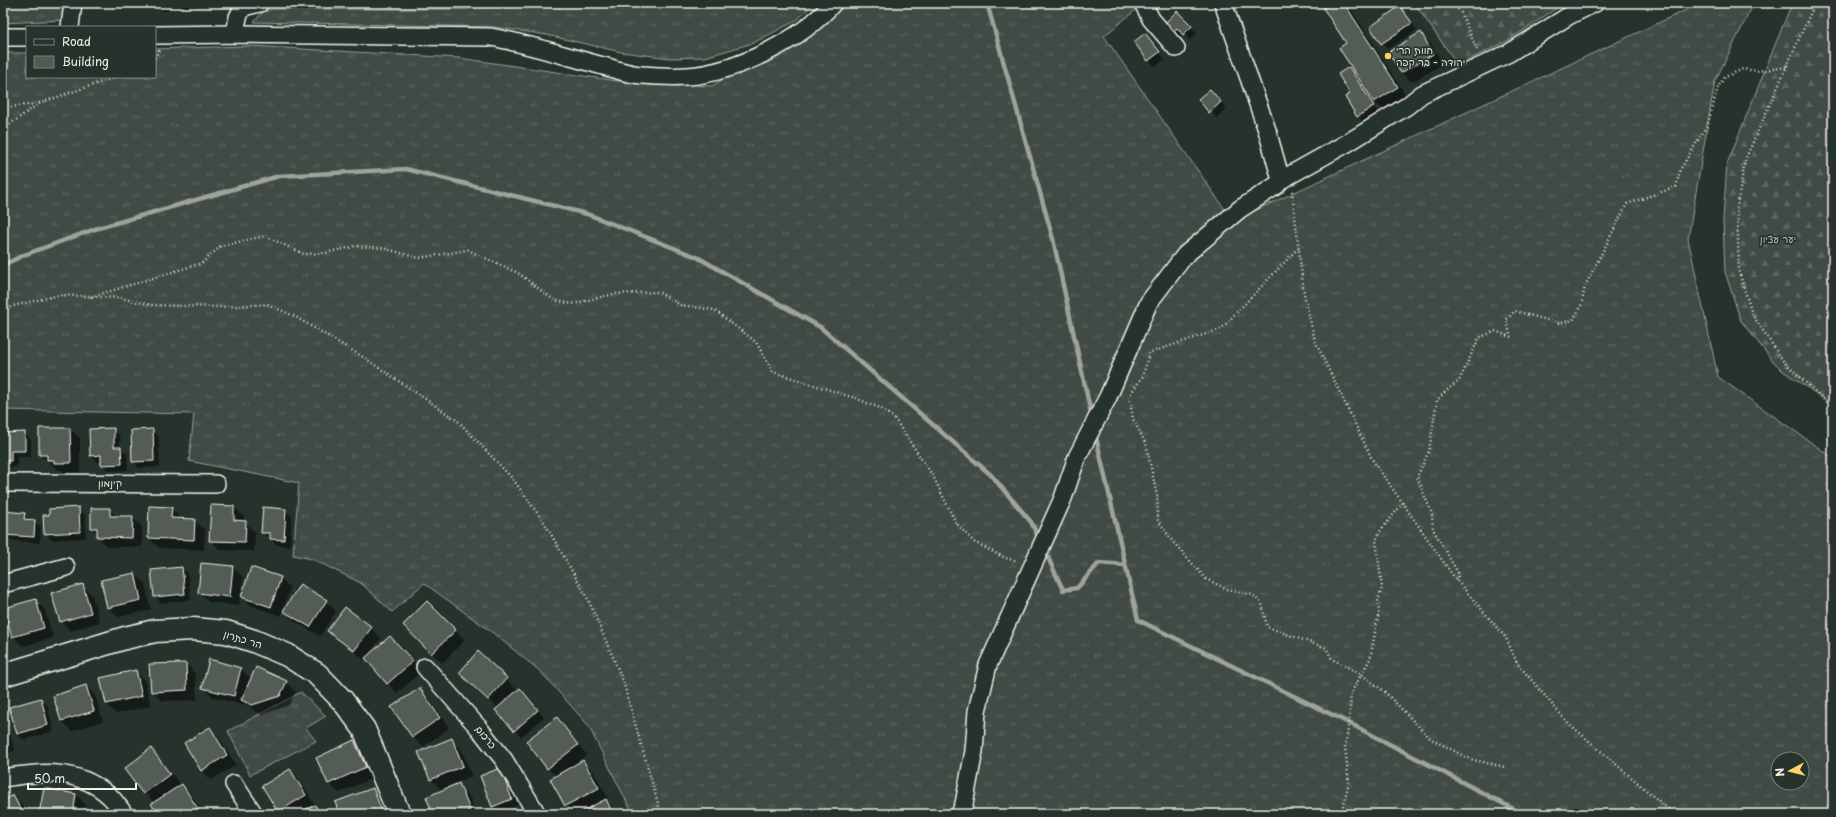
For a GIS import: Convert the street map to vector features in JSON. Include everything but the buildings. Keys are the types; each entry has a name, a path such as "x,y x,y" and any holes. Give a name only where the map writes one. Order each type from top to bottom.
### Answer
{"street":[{"path":"70,26 73,3"},
{"path":"235,34 238,17 243,8 260,3"},
{"path":"156,35 235,34 491,37 527,44 640,75 687,76 720,69 764,54 793,37 822,15 833,3"},
{"path":"1143,3 1151,19 1176,48"},
{"path":"1223,3 1267,130 1281,180"},
{"path":"960,814 964,804 974,751 978,711 988,666 1032,564 1063,498 1078,457 1108,397 1149,302 1185,255 1240,209 1277,186 1281,180 1356,138 1407,106 1422,94 1509,53 1570,15 1594,3"},
{"path":"3,37 26,37"},
{"name":"קינמון","path":"3,482 216,484"},
{"path":"3,584 66,567"},
{"name":"הר כתרון","path":"3,675 125,638 155,631 193,629 226,632 254,641 287,655 317,674 343,700 364,729 399,814"},
{"name":"כרכום","path":"425,667 478,727 504,760 537,814"},
{"path":"3,778 30,774 60,773 87,780 107,793 124,814"},
{"path":"234,784 254,814"}],"path":[{"path":"1453,3 1461,13 1483,65"},
{"path":"1815,3 1745,160 1737,207 1739,272 1752,314 1784,362 1823,399 1833,406"},
{"path":"1457,581 1458,573 1433,529 1432,514 1417,477 1429,451 1437,400 1448,388 1459,381 1479,338 1495,331 1511,337 1506,320 1514,311 1558,323 1573,320 1581,307 1585,286 1627,204 1676,187 1680,170 1708,124 1718,87 1726,77 1743,69 1757,71 1787,67"},
{"path":"3,108 40,103 113,78"},
{"path":"3,129 40,103"},
{"path":"1281,180 1292,191 1304,294 1315,341 1372,459 1457,581 1506,638 1517,663 1567,722 1674,814"},
{"path":"91,297 139,281 202,263 221,246 265,236 304,254 325,253 356,246 383,248 419,258 468,250 518,273 554,300 572,304 614,294 658,292 681,305 714,310 756,342 772,372 856,398 880,408 894,418 933,476 956,523 974,542 1005,558 1032,564"},
{"path":"1298,248 1221,329 1159,348 1149,353 1143,376 1129,396 1133,419 1146,444 1157,496 1158,520 1173,542 1206,579 1227,590 1253,595 1262,604 1267,627 1326,648 1332,659 1361,674 1385,692 1431,739 1470,759 1505,767"},
{"path":"3,311 13,306 59,295 121,298 151,305 220,307 267,304 294,316 363,357 458,421 512,478 544,522 588,599 623,682 661,814"},
{"path":"1341,814 1349,782 1345,747 1349,723 1351,692 1370,659 1379,612 1378,600 1382,588 1376,540 1381,530 1403,503"}],"green space":[{"path":"3,3 63,3 63,20 3,23"},
{"path":"510,3 814,3 797,20 753,43 705,57 670,58 621,52 547,35 494,27 254,22 262,13 272,9 467,9"},
{"path":"851,3 1144,3 1104,36 1233,221 1701,3 1754,3 1715,81 1688,239 1718,377 1833,458 1833,814 633,814 588,725 540,671 493,633 424,583 392,612 361,583 312,559 293,555 299,483 189,461 194,414 3,410 3,53 26,53 26,78 156,78 156,49 250,46 459,58 618,81 712,86"},
{"path":"1414,3 1564,3 1509,40 1458,65"},
{"name":"יער עציון","path":"1792,3 1833,3 1833,405 1783,371 1773,361 1741,321 1725,272 1723,220 1727,164"},
{"path":"301,692 326,716 306,728 316,741 250,775 228,731"}],"waterway":[{"path":"987,3 1053,239 1092,418"},
{"path":"3,265 24,255 95,229 279,176 406,169 587,214 697,257 820,327 991,475 1031,522 1040,540"},
{"path":"1095,433 1138,620 1349,723 1523,814"},
{"path":"1045,551 1063,590 1077,588 1099,563 1125,565"}],"place":[{"name":"חוות הרי יהודה - בר קפה","path":"1388,56"}]}
